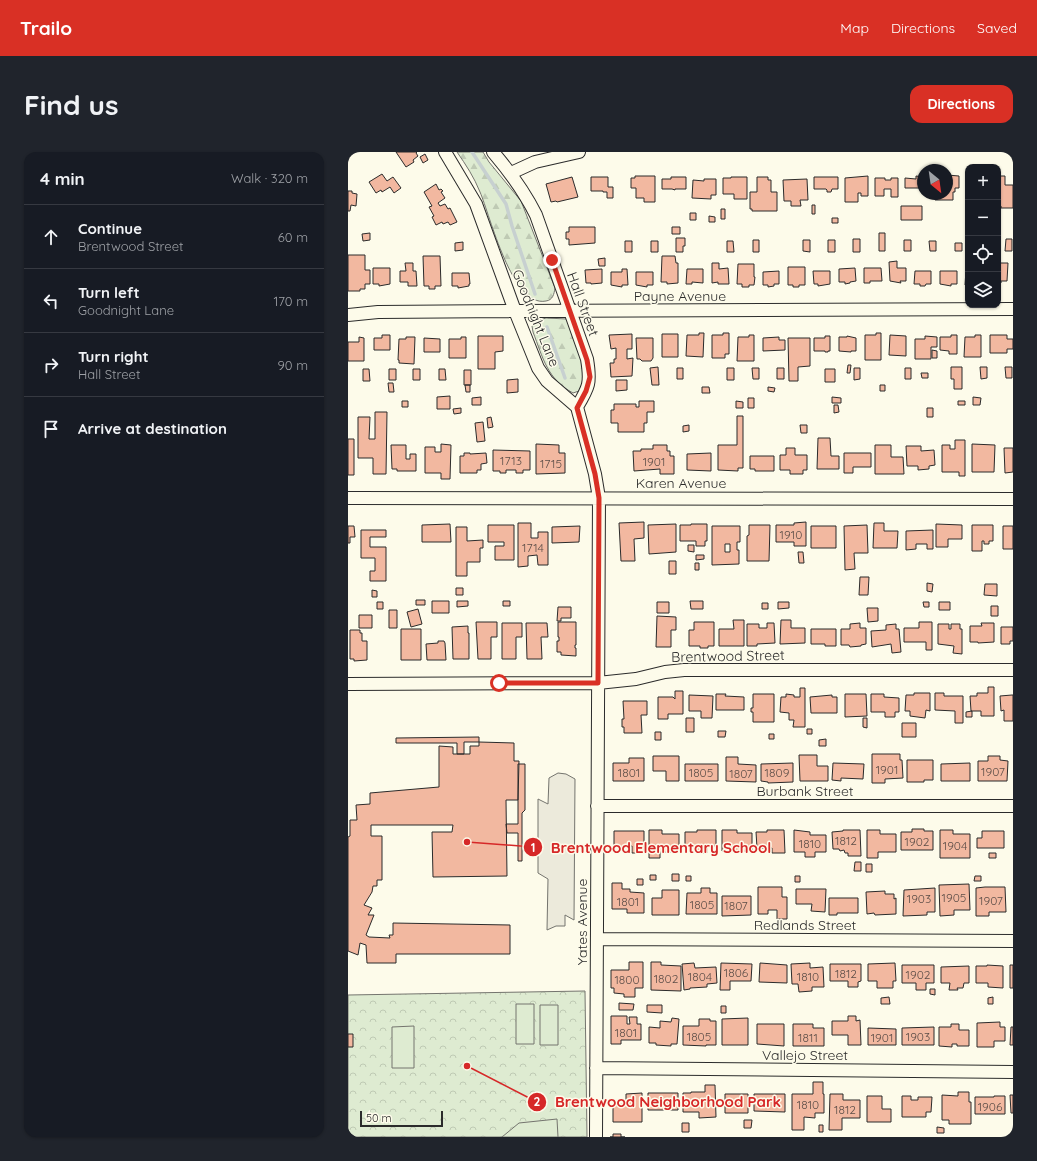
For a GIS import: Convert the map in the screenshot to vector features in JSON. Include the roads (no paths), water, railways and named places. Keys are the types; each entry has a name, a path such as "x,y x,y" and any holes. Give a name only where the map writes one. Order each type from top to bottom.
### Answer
{"street":[{"name":"Goodnight Lane","path":"445,152 476,204 515,311 538,368 547,381 577,408"},
{"name":"Hall Street","path":"493,152 511,173 525,193 536,215 587,360 590,377 586,391 577,408"},
{"path":"511,173 535,162 579,152"},
{"name":"Payne Avenue","path":"348,315 378,312 1013,309"},
{"path":"577,408 595,474 599,498 598,683"},
{"name":"Karen Avenue","path":"348,498 1013,499"},
{"name":"Brentwood Street","path":"348,684 598,683 636,679 665,672 684,670 1013,670"},
{"name":"Yates Avenue","path":"596,1137 598,683"},
{"name":"Burbank Street","path":"597,806 1013,806"},
{"name":"Redlands Street","path":"598,939 1013,941"},
{"name":"Vallejo Street","path":"596,1068 1013,1072"}],"waterway":[{"path":"472,152 506,204 535,294"},
{"path":"547,327 565,378"}],"place":[{"name":"Brentwood Elementary School","path":"467,842"},
{"name":"Brentwood Neighborhood Park","path":"467,1066"}]}
